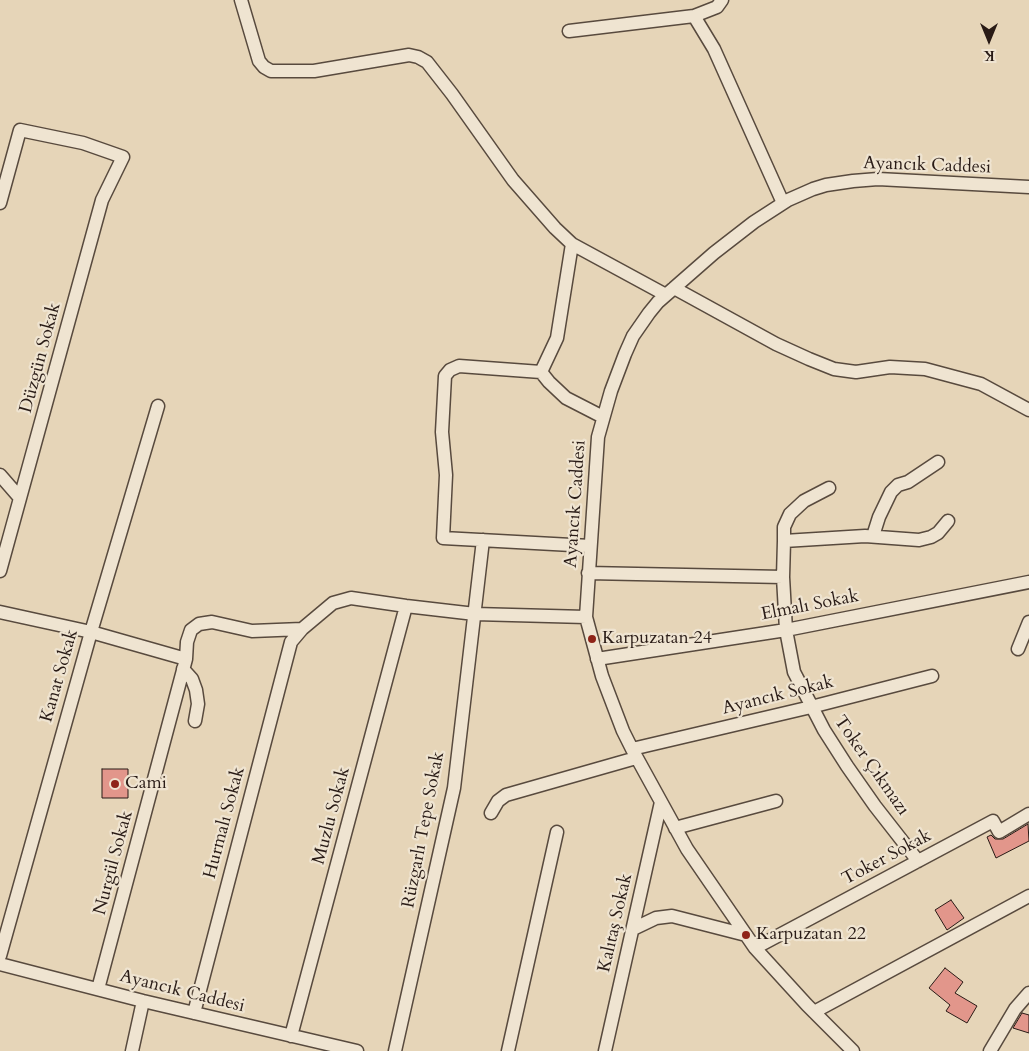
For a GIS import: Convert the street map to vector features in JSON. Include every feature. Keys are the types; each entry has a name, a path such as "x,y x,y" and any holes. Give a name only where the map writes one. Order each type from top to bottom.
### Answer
{"street":[{"path":"241,0 259,61 264,67 271,70 314,71 409,56 418,57 426,62 452,94 513,180 542,215 572,244 808,360 834,369 856,372 890,367 926,368 981,384 1029,410"},
{"path":"569,31 694,16 717,7 722,0"},
{"path":"694,16 714,49 783,203"},
{"name":"Düzgün Sokak","path":"0,203 20,130 83,143 122,157 102,200 0,571"},
{"name":"Ayancık Caddesi","path":"852,1051 755,948 746,935 687,849 634,753 612,704 586,617 598,437 618,373 633,336 649,313 670,291 732,238 783,203 813,189 854,180 886,179 1029,187"},
{"path":"541,372 557,338 572,244"},
{"path":"590,546 443,538 446,474 442,432 445,376 450,370 459,366 541,372 566,398 603,417"},
{"name":"Kanat Sokak","path":"0,956 91,632 158,406"},
{"path":"873,536 879,517 891,492 898,485 908,482 938,462"},
{"path":"0,475 20,498"},
{"name":"Toker Çıkmazı","path":"829,488 804,501 790,514 784,527 783,577 786,630 794,672 811,707 847,766 918,862"},
{"path":"784,541 873,536 912,540 925,539 938,533 948,521"},
{"name":"Rüzgarlı Tepe Sokak","path":"395,1051 454,788 482,540"},
{"path":"588,573 783,577"},
{"name":"Elmalı Sokak","path":"597,659 786,630 1029,582"},
{"path":"302,629 333,603 345,598 475,614 586,617"},
{"name":"Muzlu Sokak","path":"291,1036 406,606"},
{"path":"0,612 91,632 185,664 196,690 198,704 195,721"},
{"name":"Nurgül Sokak","path":"98,989 185,664 187,642 190,634 199,624 216,622 252,632 302,629"},
{"path":"1018,650 1029,622"},
{"name":"Hurmalı Sokak","path":"194,1013 291,642 302,629"},
{"name":"Ayancık Sokak","path":"491,813 498,801 506,795 634,753 932,676"},
{"path":"675,828 776,801"},
{"name":"Kalıtaş Sokak","path":"605,1051 661,802"},
{"name":"Toker Sokak","path":"755,948 993,821 999,832 1029,814"},
{"path":"508,1051 557,832"},
{"path":"814,1012 1029,896"},
{"path":"633,929 656,918 672,916 746,935"},
{"name":"Ayancık Caddesi","path":"0,964 143,1001 357,1051"},
{"path":"990,1051 1016,1009 1029,993"},
{"path":"132,1051 143,1001"}],"building":[{"name":"Cami","path":"102,769 128,769 128,798 102,798"},
{"path":"1028,824 1029,841 996,858 987,837 991,835 995,839 1003,839"},
{"path":"951,900 964,918 947,930 935,910"},
{"path":"945,968 963,982 955,993 977,1006 967,1023 946,1011 950,1005 929,988"},
{"path":"1022,1013 1029,1015 1029,1033 1013,1028"}],"place":[{"name":"Karpuzatan 24","path":"592,639"},
{"name":"Cami","path":"115,784"},
{"name":"Karpuzatan 22","path":"746,935"}]}
